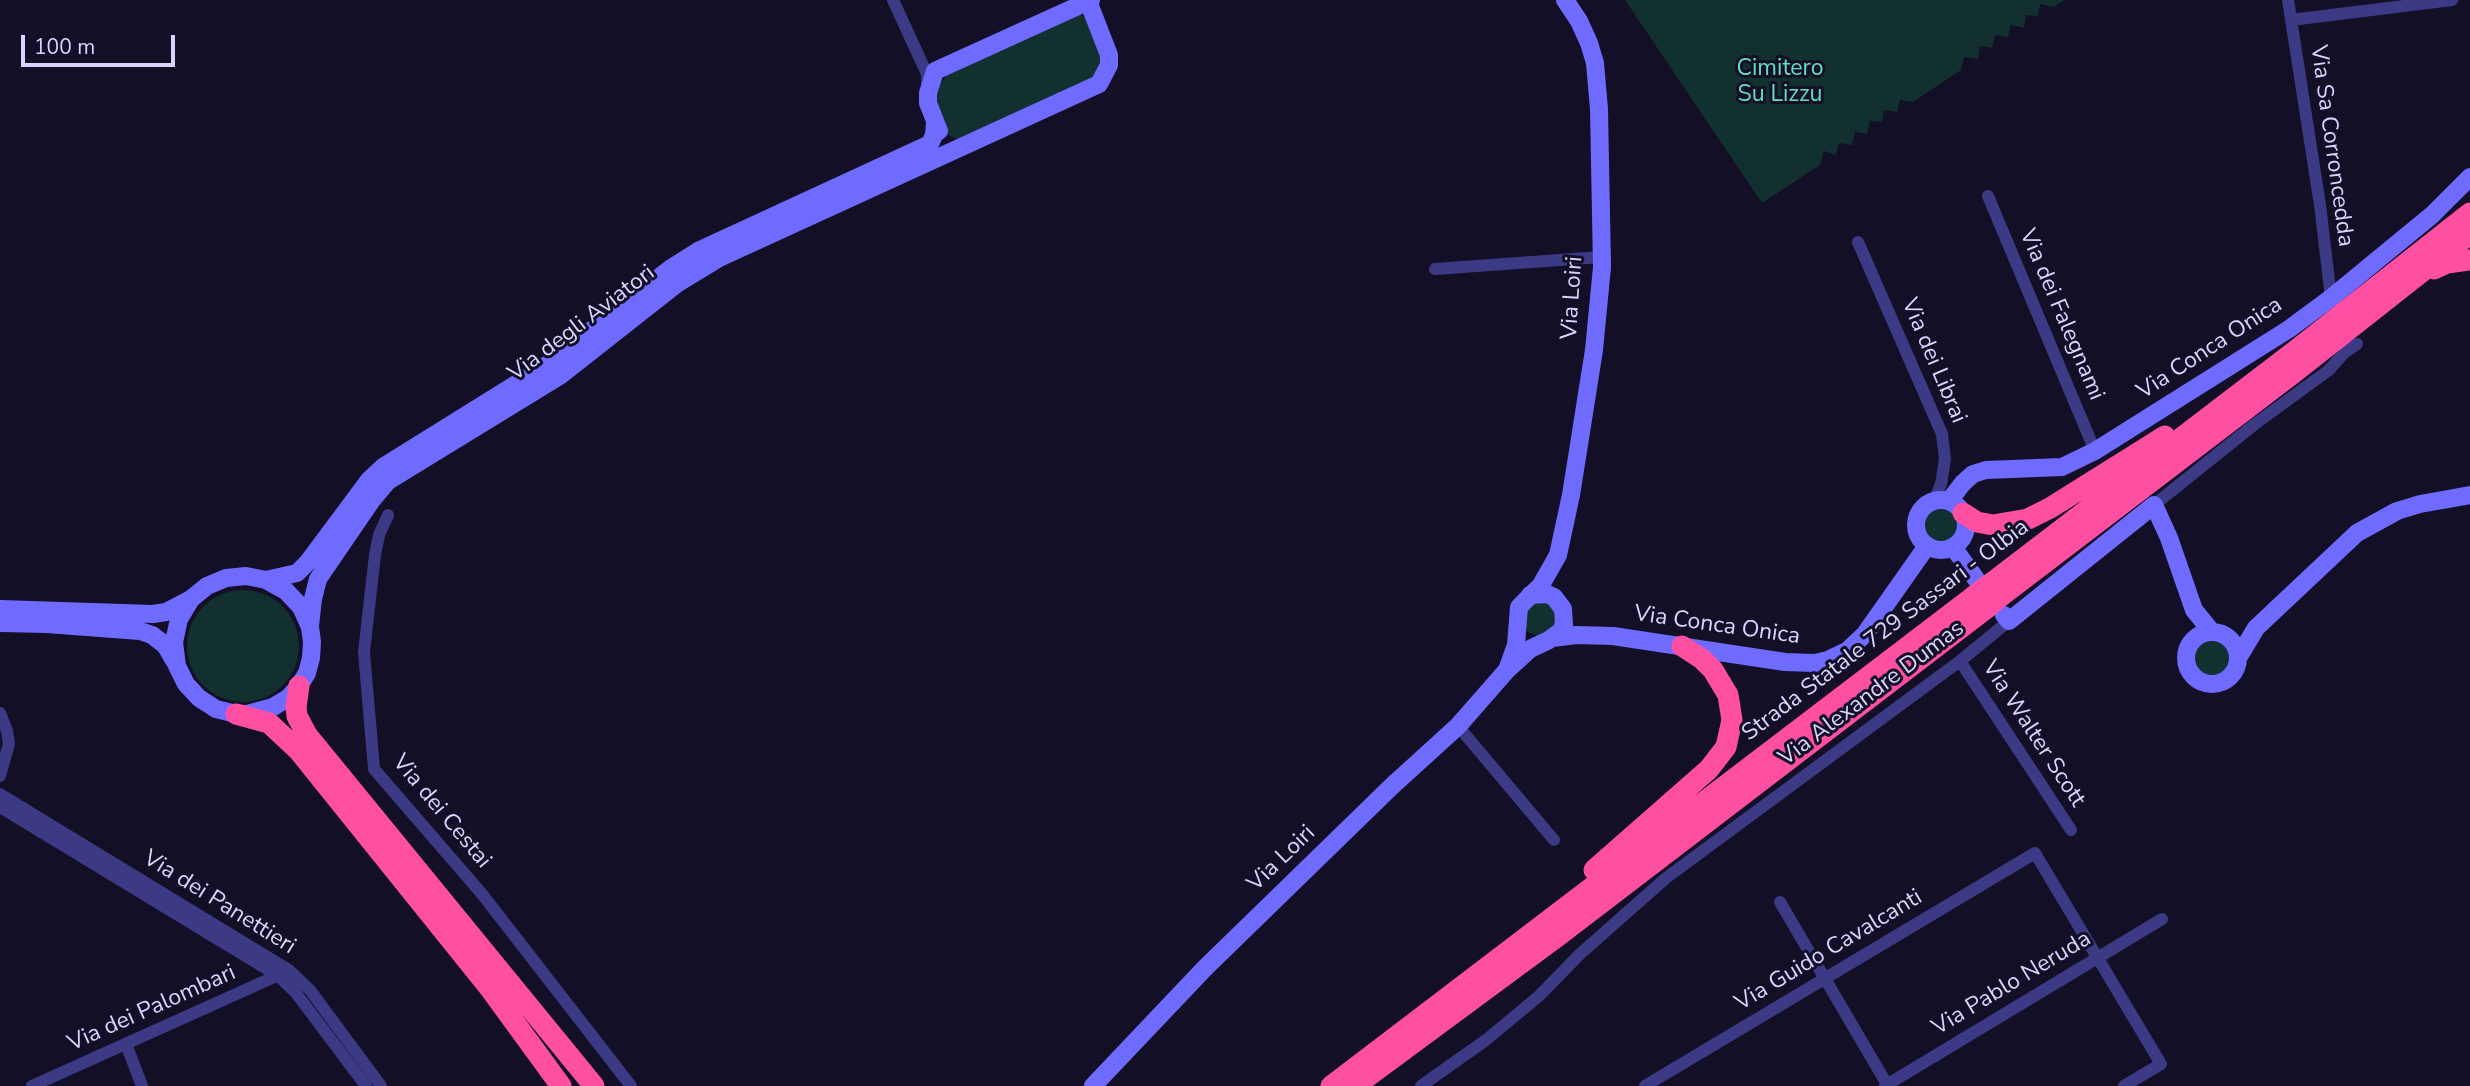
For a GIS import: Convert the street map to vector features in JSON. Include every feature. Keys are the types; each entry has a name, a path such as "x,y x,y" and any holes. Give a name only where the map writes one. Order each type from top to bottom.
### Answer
{"highway":[{"name":"Strada Statale 729 Sassari - Olbia","path":"1331,1086 1475,976 1991,600 2257,380 2470,213"},
{"name":"Strada Statale 729 Sassari - Olbia","path":"1355,1086 1578,921 1991,600 2470,234"},
{"path":"2404,285 2447,263 2470,260"},
{"path":"1949,505 1978,522 1993,525 2028,519 2257,380"},
{"path":"1475,976 1709,769 1726,747 1732,720 1728,695 1703,659 1682,646"},
{"path":"299,686 296,707 307,736 500,988 561,1086"},
{"path":"236,714 269,723 298,750 500,988 534,1021 586,1086"},
{"path":"500,988 520,1021 573,1086"},
{"path":"500,988 538,1017 594,1086"}],"street":[{"path":"893,0 927,74 935,123 947,140 955,145 965,146"},
{"name":"Via degli Aviatori","path":"310,627 318,579 388,481 561,375 698,269 1099,83 1108,65 1109,55 1088,0 935,71 928,93"},
{"name":"Via Loiri","path":"1530,595 1541,585 1558,555 1594,350 1601,257 1599,109 1595,63 1590,43 1565,0"},
{"name":"Via Sa Corroncedda","path":"2288,0 2320,205 2331,298"},
{"path":"2291,20 2452,0"},
{"name":"Via degli Aviatori","path":"266,580 296,573 308,562 355,498 383,467 547,365 671,268 739,231 930,144 935,123"},
{"name":"Via Conca Onica","path":"1949,505 1963,483 1973,474 1986,470 2062,467 2095,451 2289,329 2432,215 2470,177"},
{"name":"Via dei Falegnami","path":"1988,196 2095,451"},
{"name":"Via dei Librai","path":"1858,242 1942,434 1945,458 1941,484 1949,505"},
{"path":"1435,269 1601,257"},
{"name":"Via Alexandre Dumas","path":"1421,1086 1486,1040 1539,996 1580,954 1666,878 1960,660 1991,600 2154,505 2255,424 2329,370 2344,353 2357,344"},
{"path":"2256,628 2220,635 2203,634 2193,641 2186,650 2187,667 2196,680 2212,684 2227,679 2256,628 2357,533 2397,510 2470,495"},
{"path":"1949,505 1965,519 1965,532 1954,547 1943,550 1927,546 1918,537 1915,524 1923,507 1949,505"},
{"path":"2154,505 2169,538 2194,610 2193,641"},
{"name":"Via dei Cestai","path":"388,515 374,555 364,652 374,769 482,894 631,1086"},
{"name":"Via Conca Onica","path":"1551,639 1576,635 1613,636 1785,662 1815,663 1828,660 1847,651 1866,634 1927,546"},
{"path":"1954,547 1991,600"},
{"path":"1558,555 1557,584 1561,605 1564,624 1561,631 1551,639 1534,640 1526,637 1517,623 1519,607 1530,595 1547,594 1561,605"},
{"path":"0,609 153,614 166,612 191,599 207,586 226,578 246,576 266,580 286,591 301,607 310,627 311,658 299,686 288,698 273,708 256,713 236,714 216,709 199,698 186,684 165,645 152,635 140,631 0,623"},
{"path":"177,666 174,642 179,619 191,599"},
{"name":"Via Conca Onica","path":"1561,605 1576,623 1613,636"},
{"path":"2194,610 2233,644 2238,658"},
{"name":"Via Loiri","path":"1507,670 1516,645 1517,623"},
{"name":"Via Loiri","path":"1093,1086 1205,968 1392,786 1458,726 1507,670 1530,649 1551,639"},
{"name":"Via Walter Scott","path":"1960,660 2071,830"},
{"path":"0,713 9,744 0,776"},
{"path":"1458,726 1554,840"},
{"name":"Via dei Panettieri","path":"0,794 289,970 310,990 381,1086"},
{"name":"Via dei Panettieri","path":"0,807 277,975 296,993 366,1086"},
{"name":"Via Guido Cavalcanti","path":"1645,1086 2035,853 2098,957"},
{"path":"1780,902 1886,1086"},
{"name":"Via Pablo Neruda","path":"1886,1086 2162,919"},
{"path":"2098,957 2161,1064 2124,1086"},
{"name":"Via dei Palombari","path":"32,1086 289,970"},
{"path":"126,1044 142,1086"}],"green space":[{"name":"Cimitero Su Lizzu","path":"1625,0 2065,0 2054,7 2040,4 2038,16 2026,15 2024,28 2011,25 2008,37 1995,35 1992,48 1980,46 1978,59 1964,57 1961,70 1913,102 1900,100 1897,112 1884,110 1882,122 1870,121 1867,134 1855,132 1852,145 1839,143 1836,155 1824,151 1820,165 1762,203"},
{"path":"1079,14 1088,19 1102,62 1094,78 957,139 948,135 935,104 936,88 947,75"},
{"path":"1941,506 1954,512 1960,525 1954,538 1941,544 1928,538 1922,525 1928,512"},
{"path":"243,590 264,595 282,607 294,625 299,646 294,667 282,685 264,697 243,702 222,697 204,685 192,667 187,646 192,625 204,607 222,595"},
{"path":"1540,598 1557,607 1557,628 1537,636 1523,627 1521,614"},
{"path":"2212,640 2225,645 2230,658 2225,671 2212,676 2199,671 2194,658 2199,645"}]}
